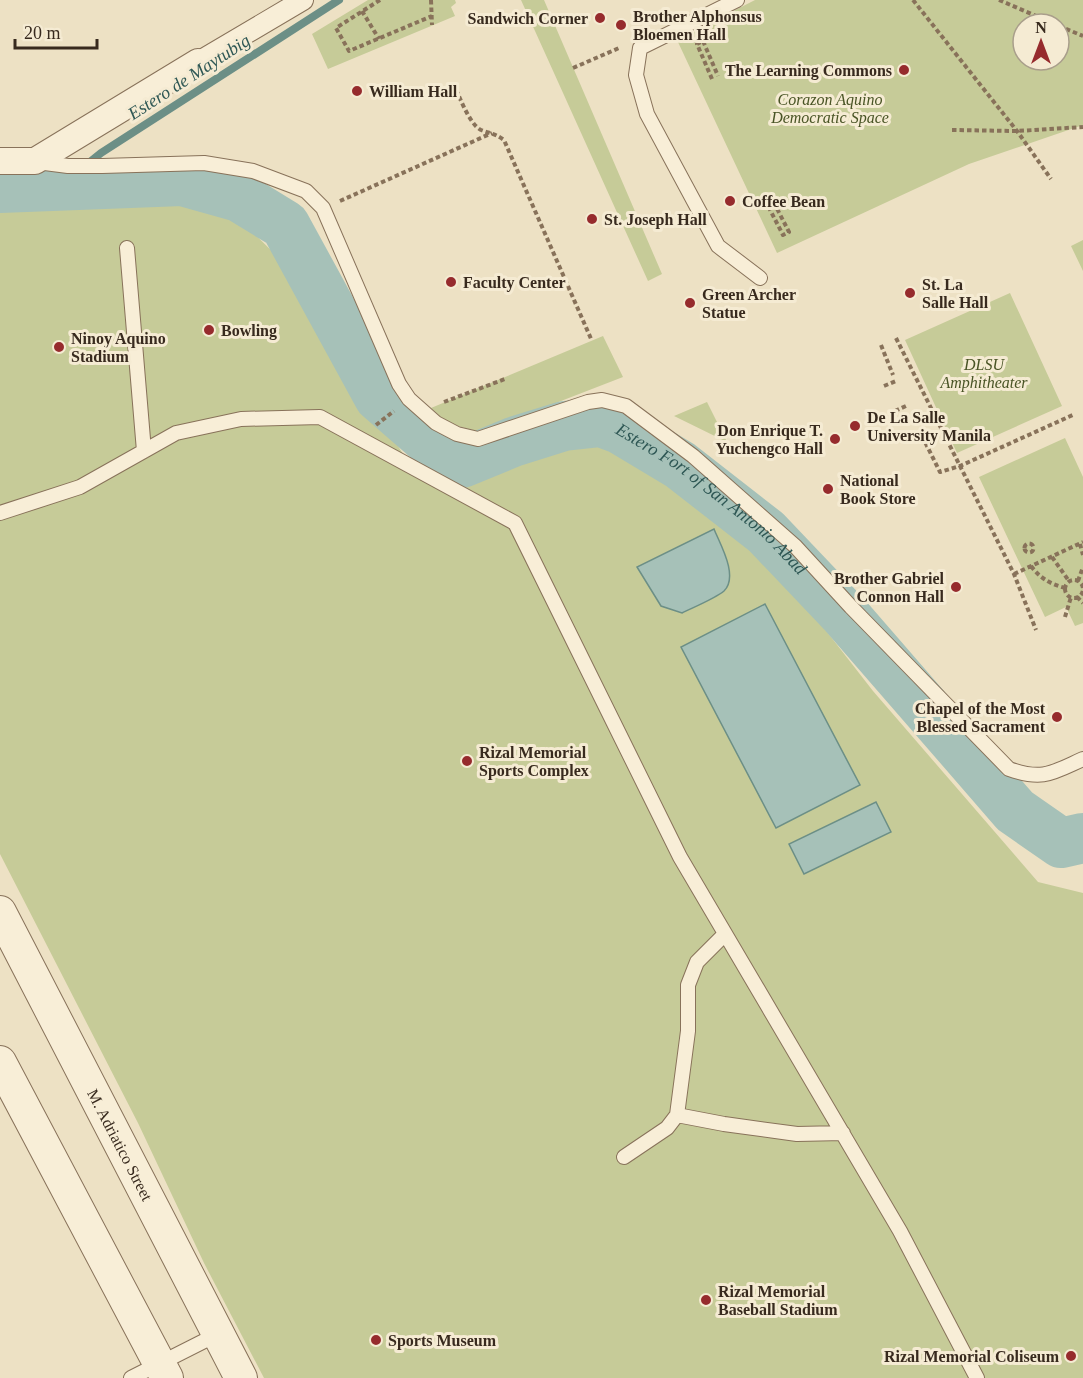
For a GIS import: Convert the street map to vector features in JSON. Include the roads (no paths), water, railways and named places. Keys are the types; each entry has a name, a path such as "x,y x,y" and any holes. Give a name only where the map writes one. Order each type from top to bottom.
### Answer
{"street":[{"path":"0,161 35,161 303,0"},
{"name":"M. Adriatico Street","path":"0,912 241,1378"},
{"path":"0,1062 163,1371"}],"lane":[{"path":"737,0 640,48 636,75 647,114 718,246 760,278"},
{"path":"35,161 68,166 204,163 253,171 306,191 323,208 399,384 409,399 436,423 457,434 478,439 588,402 602,400 626,406 693,456 795,546 851,607 1009,769 1029,776 1051,774 1083,759"},
{"path":"127,248 144,451"},
{"path":"0,513 80,487 176,433 241,419 320,417 515,523 680,857 900,1231 977,1378"},
{"path":"624,1157 667,1128 677,1115 688,1031 688,985 697,962 725,934"},
{"path":"677,1115 797,1134 843,1133"},
{"path":"131,1378 163,1371 218,1334"}],"water":[{"path":"714,529 729,569 730,577 724,591 682,613 661,606 637,567"},
{"path":"765,604 860,785 776,828 681,647"},
{"path":"876,802 891,832 804,874 789,844"}],"waterway":[{"name":"Estero de Maytubig","path":"60,186 101,153 339,0"},
{"name":"Estero Fort of San Antonio Abad","path":"0,188 182,181 239,197 285,225 379,397 433,444 462,463 513,442 564,426 601,422 620,429 680,465 766,532 844,614 1015,811 1061,843 1083,838"}],"place":[{"name":"Sandwich Corner","path":"600,18"},
{"name":"Brother Alphonsus Bloemen Hall","path":"621,25"},
{"name":"The Learning Commons","path":"904,70"},
{"name":"William Hall","path":"357,91"},
{"name":"Coffee Bean","path":"730,201"},
{"name":"St. Joseph Hall","path":"592,219"},
{"name":"Faculty Center","path":"451,282"},
{"name":"St. La Salle Hall","path":"910,293"},
{"name":"Green Archer Statue","path":"690,303"},
{"name":"Bowling","path":"209,330"},
{"name":"Ninoy Aquino Stadium","path":"59,347"},
{"name":"De La Salle University Manila","path":"855,426"},
{"name":"Don Enrique T. Yuchengco Hall","path":"835,439"},
{"name":"National Book Store","path":"828,489"},
{"name":"Brother Gabriel Connon Hall","path":"956,587"},
{"name":"Chapel of the Most Blessed Sacrament","path":"1057,717"},
{"name":"Rizal Memorial Sports Complex","path":"467,761"},
{"name":"Rizal Memorial Baseball Stadium","path":"706,1300"},
{"name":"Sports Museum","path":"376,1340"},
{"name":"Rizal Memorial Coliseum","path":"1071,1356"}],"park label":[{"name":"Corazon Aquino Democratic Space","path":"830,108"},
{"name":"DLSU Amphitheater","path":"984,373"}]}
